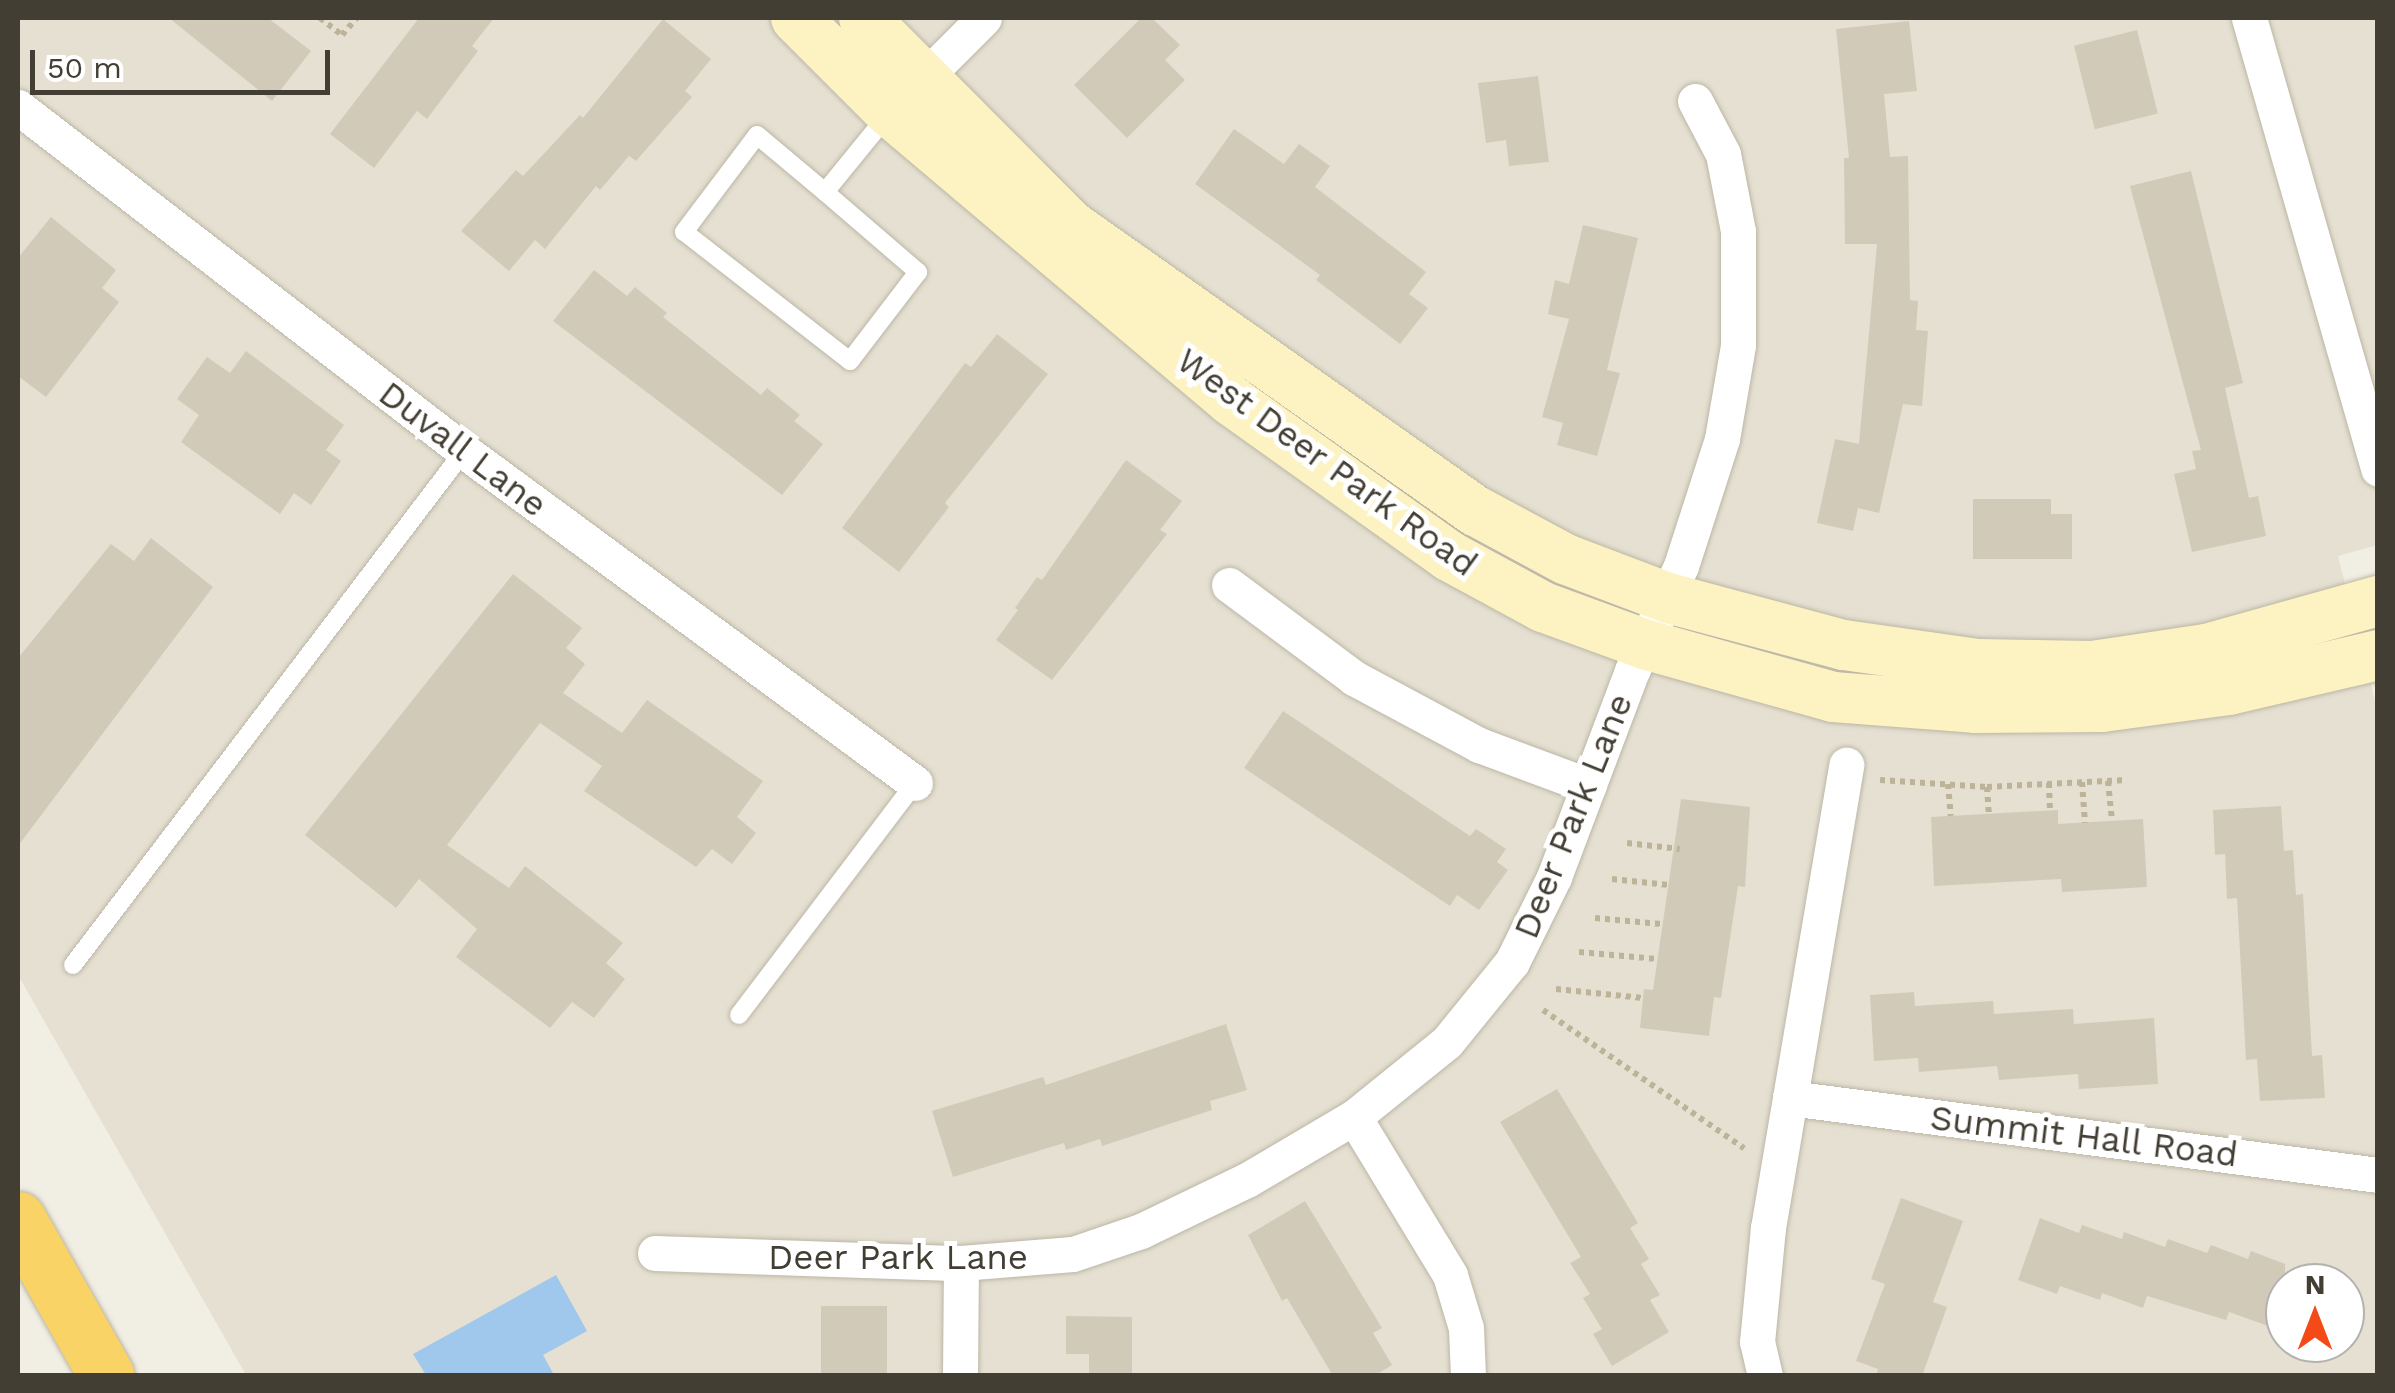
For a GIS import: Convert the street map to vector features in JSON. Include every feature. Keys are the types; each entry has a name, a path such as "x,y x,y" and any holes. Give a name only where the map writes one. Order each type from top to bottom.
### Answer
{"highway":[{"path":"18,1219 107,1376"}],"street":[{"name":"West Deer Park Road","path":"796,18 906,96 1070,225 1261,364 1476,510 1565,559 1668,598 1844,645 1978,664 2092,666 2206,649 2378,602"},
{"name":"West Deer Park Road","path":"864,18 906,96 1232,401 1448,556 1543,607 1647,645 1833,697 2040,710 2229,690 2378,655"},
{"path":"906,96 984,18"},
{"path":"2249,18 2378,469"},
{"name":"Deer Park Lane","path":"655,1252 961,1262 1073,1254 1141,1231 1248,1180 1354,1117 1447,1042 1512,962 1554,877 1632,671 1668,598 1722,439 1738,346 1738,231 1723,154 1695,101"},
{"name":"Duvall Lane","path":"18,107 464,451 915,783"},
{"path":"1229,585 1354,678 1479,746 1589,786"},
{"path":"1765,1376 1757,1342 1778,1171 1844,772"},
{"name":"Summit Hall Road","path":"1790,1098 2378,1175"},
{"path":"1354,1117 1450,1274 1466,1328 1468,1376"},
{"path":"960,1376 961,1262"}],"lane":[{"path":"825,192 906,96"},
{"path":"756,135 825,192 918,272 850,361 684,232 756,135"},
{"path":"73,965 464,451"},
{"path":"739,1015 915,783"}],"path":[{"path":"320,18 342,35 357,18"},
{"path":"1844,772 1986,787 2126,780"},
{"path":"2108,781 2112,821"},
{"path":"2082,782 2084,823"},
{"path":"2049,783 2050,811"},
{"path":"1948,784 1951,816"},
{"path":"1986,787 1989,814"},
{"path":"1627,843 1680,849"},
{"path":"1612,879 1669,884"},
{"path":"1595,918 1661,924"},
{"path":"1579,952 1657,959"},
{"path":"1556,989 1644,998"},
{"path":"1544,1010 1778,1171"}],"shaded area":[{"path":"18,18 2377,18 2377,545 2338,556 2377,709 2377,1375 246,1375 18,975"}],"water":[{"path":"556,1275 587,1331 543,1355 554,1375 426,1375 413,1354"}],"building":[{"path":"169,18 268,18 311,51 272,101"},
{"path":"419,18 494,18 472,46 478,51 427,119 417,111 374,168 330,134"},
{"path":"1141,18 1152,18 1180,45 1165,60 1185,80 1127,138 1074,85"},
{"path":"663,19 711,59 685,91 692,97 636,161 629,156 600,190 596,186 545,249 535,240 509,271 461,231 516,170 523,176 580,115 583,118"},
{"path":"1909,21 1917,91 1884,94 1890,157 1908,156 1910,300 1918,301 1916,330 1928,331 1922,406 1903,404 1879,513 1858,508 1853,531 1817,523 1835,439 1859,444 1877,244 1845,244 1844,158 1849,158 1836,29"},
{"path":"2137,30 2158,113 2095,129 2074,46"},
{"path":"1538,76 1549,162 1509,166 1506,140 1486,143 1478,83"},
{"path":"1234,129 1284,164 1299,144 1330,166 1315,187 1426,272 1409,294 1428,308 1400,344 1316,280 1320,275 1195,184"},
{"path":"2191,171 2243,383 2225,388 2249,498 2258,496 2266,536 2192,552 2174,474 2196,469 2192,451 2201,450 2130,186"},
{"path":"51,217 116,270 102,288 119,302 46,397 18,376 18,258"},
{"path":"1583,225 1638,238 1607,370 1620,373 1597,456 1557,445 1563,423 1542,417 1569,319 1548,314 1555,280 1569,284"},
{"path":"594,270 627,296 635,287 667,313 663,317 761,395 767,388 800,415 794,421 823,444 782,495 553,321"},
{"path":"997,334 1048,374 945,503 949,507 899,572 842,528 965,363 971,367"},
{"path":"246,351 344,425 326,450 341,461 311,505 294,493 280,514 181,442 199,415 177,399 207,357 230,373"},
{"path":"1126,460 1182,501 1160,530 1167,534 1052,680 996,640 1037,577 1042,580"},
{"path":"1973,499 2051,499 2051,514 2072,514 2072,559 1973,559"},
{"path":"151,538 213,587 18,846 18,658 111,544 134,561"},
{"path":"513,574 582,628 566,648 585,664 563,693 622,733 647,700 763,781 737,817 756,833 732,864 712,849 696,867 584,791 602,766 540,723 447,845 509,888 525,866 623,943 606,963 625,979 594,1018 572,1002 550,1028 456,957 477,929 419,879 396,908 305,835"},
{"path":"1283,711 1470,836 1476,829 1506,849 1497,862 1508,870 1479,910 1457,895 1450,906 1244,768"},
{"path":"1681,799 1750,807 1745,887 1738,886 1721,998 1714,997 1709,1036 1640,1028 1644,989 1653,990"},
{"path":"2281,806 2284,851 2293,850 2296,895 2303,894 2312,1056 2322,1055 2325,1098 2260,1101 2257,1059 2246,1060 2237,898 2227,899 2225,854 2215,855 2213,810"},
{"path":"2058,810 2058,824 2143,819 2147,887 2062,892 2061,879 1934,886 1931,817"},
{"path":"1914,992 1915,1006 1993,1001 1994,1014 2073,1009 2074,1024 2154,1018 2158,1084 2079,1089 2078,1074 1999,1080 1997,1066 1919,1072 1918,1058 1874,1061 1870,995"},
{"path":"1226,1024 1247,1090 1210,1101 1212,1110 1102,1146 1100,1139 1066,1150 1064,1143 953,1177 932,1111 1043,1077 1046,1085"},
{"path":"1557,1089 1638,1223 1630,1228 1649,1259 1641,1264 1660,1295 1650,1300 1669,1332 1612,1366 1593,1334 1602,1329 1583,1298 1590,1294 1570,1263 1581,1257 1500,1122"},
{"path":"1901,1198 1963,1221 1933,1302 1947,1307 1922,1376 1876,1376 1878,1369 1856,1361 1885,1284 1871,1279"},
{"path":"1305,1201 1382,1328 1373,1333 1392,1365 1374,1376 1333,1376 1287,1298 1282,1301 1248,1235"},
{"path":"2040,1218 2079,1233 2082,1225 2122,1239 2124,1232 2165,1247 2168,1239 2207,1253 2211,1245 2248,1259 2251,1251 2282,1263 2265,1263 2265,1325 2229,1312 2226,1320 2147,1296 2143,1308 2102,1293 2100,1300 2060,1286 2057,1294 2018,1280"},
{"path":"821,1306 887,1306 887,1376 821,1376"},
{"path":"1066,1316 1132,1317 1132,1376 1089,1376 1089,1354 1066,1354"}]}
